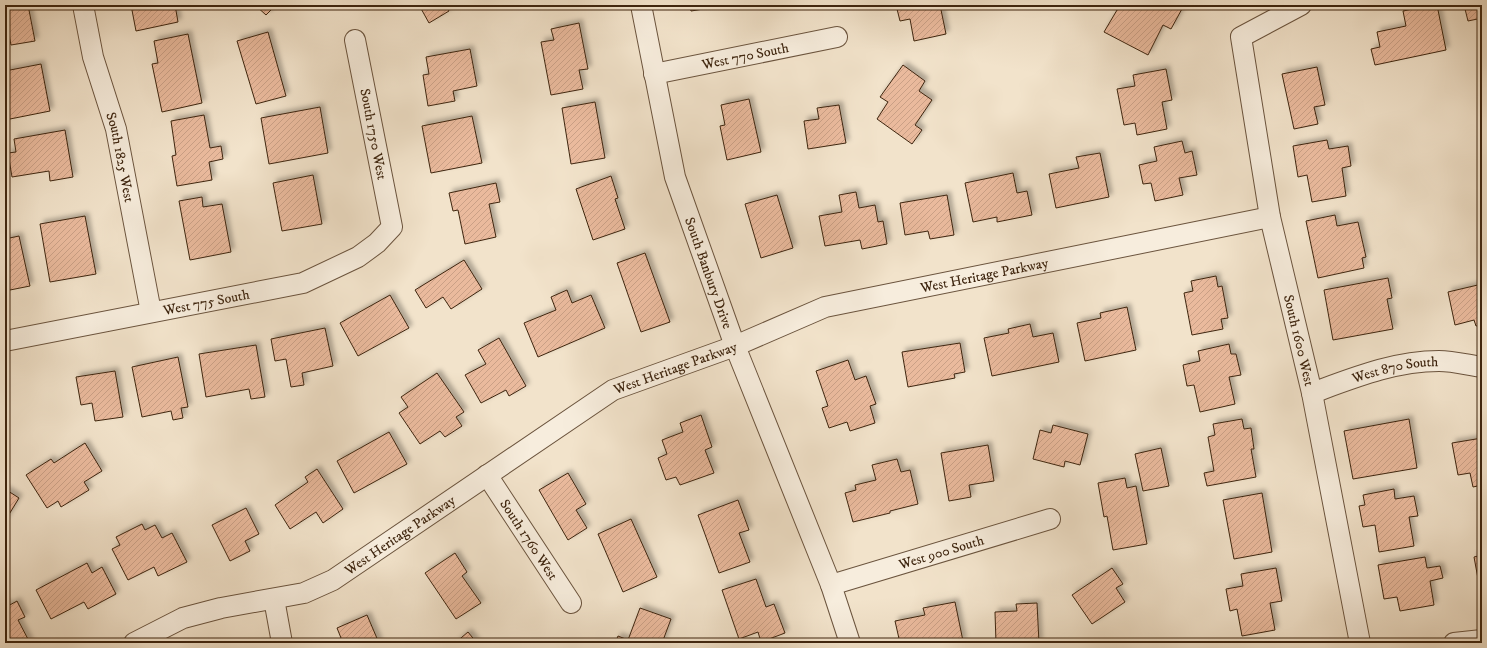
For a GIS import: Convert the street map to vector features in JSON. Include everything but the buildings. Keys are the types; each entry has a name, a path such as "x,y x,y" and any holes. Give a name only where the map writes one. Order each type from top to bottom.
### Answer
{"street":[{"name":"South 1825 West","path":"83,5 93,57 116,129 150,312"},
{"name":"South Banbury Drive","path":"641,5 675,177 734,346 831,585 850,643"},
{"name":"South 1600 West","path":"1301,5 1241,37 1270,217 1312,392 1360,643"},
{"name":"West 770 South","path":"654,74 837,37"},
{"name":"South 1750 West","path":"355,40 392,227"},
{"name":"West Heritage Parkway","path":"134,643 183,618 221,608 304,593 333,580 613,390 734,346 825,307 1270,217"},
{"name":"West 775 South","path":"5,341 303,282 358,257 377,242 392,227"},
{"name":"West 870 South","path":"1312,392 1372,371 1408,364 1440,361 1482,367"},
{"name":"South 1760 West","path":"487,475 571,603"},
{"name":"West 900 South","path":"831,585 1050,519"},
{"path":"274,599 282,643"},
{"path":"1454,643 1482,640"}]}
